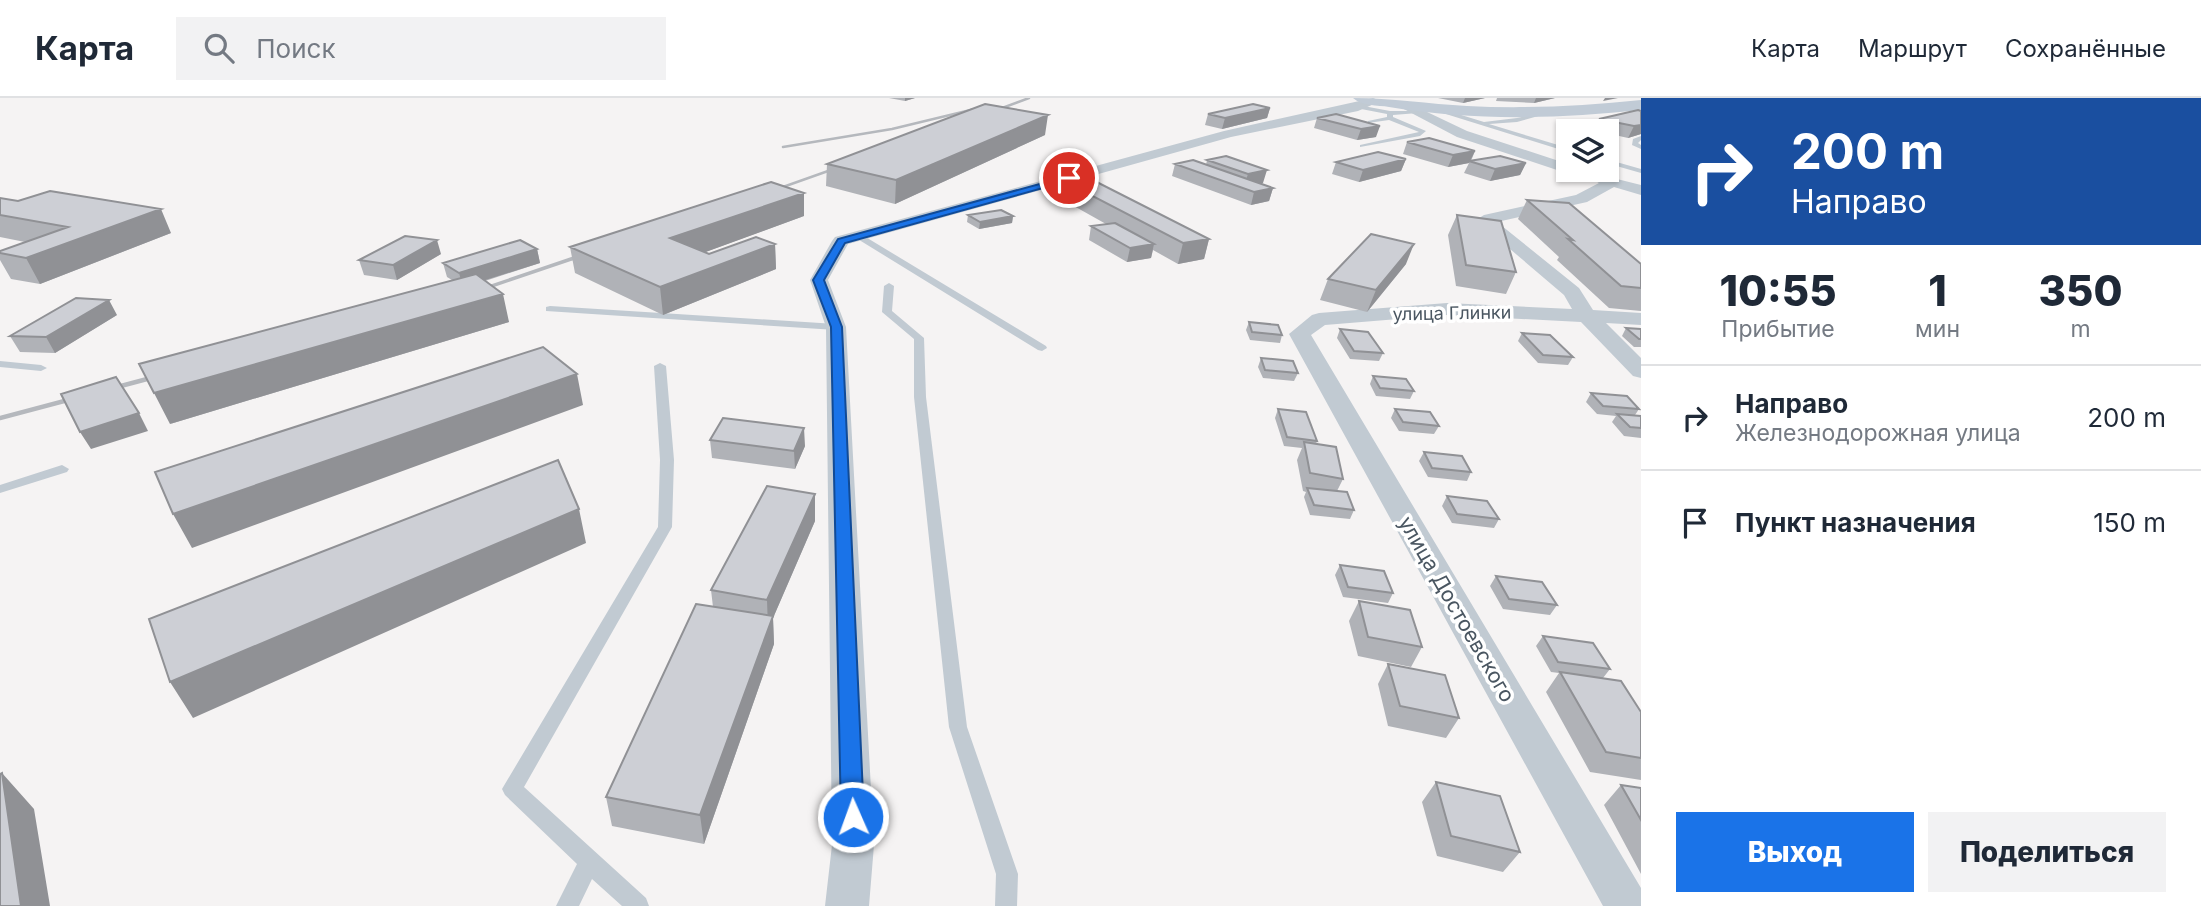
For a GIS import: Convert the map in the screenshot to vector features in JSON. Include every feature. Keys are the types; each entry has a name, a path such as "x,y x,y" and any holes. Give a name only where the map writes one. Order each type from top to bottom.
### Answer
{"main road":[{"path":"1383,109 1434,108 1547,113 1636,110"}],"street":[{"path":"846,906 853,845 836,327 819,280 841,241 1228,134 1383,109 1556,164"},
{"path":"1641,190 1612,182 1581,199 1484,220 1572,292 1585,314 1641,371"},
{"name":"улица Глинки","path":"1319,318 1447,309 1585,314 1641,319"},
{"name":"улица Достоевского","path":"1319,318 1300,334 1628,906"}],"lane":[{"path":"1434,108 1556,146"},
{"path":"1362,146 1420,134 1423,131 1383,109"},
{"path":"1475,122 1517,120 1547,113"},
{"path":"1641,138 1635,140 1634,144 1641,147"},
{"path":"1619,165 1641,171"},
{"path":"859,236 1042,348"},
{"path":"890,286 887,312 919,338 920,397 958,727 1007,874 1006,906"},
{"path":"550,309 836,327"},
{"path":"0,364 41,368"},
{"path":"638,906 512,789 665,527 667,460 660,366"},
{"path":"0,489 62,469"},
{"path":"567,906 589,862"}],"building":[{"path":"985,104 1048,115 896,180 827,164"},
{"path":"1253,104 1270,108 1225,118 1208,114"},
{"path":"1641,111 1641,125 1619,123 1619,119 1599,119"},
{"path":"1336,114 1380,126 1361,129 1317,118"},
{"path":"1429,138 1475,151 1453,155 1407,142"},
{"path":"1378,152 1406,159 1363,170 1336,162"},
{"path":"1226,156 1267,170 1248,174 1207,160"},
{"path":"1500,156 1526,163 1495,169 1469,161"},
{"path":"1193,160 1273,188 1254,192 1175,164"},
{"path":"1075,171 1209,239 1183,243 1052,175"},
{"path":"771,182 804,193 670,238 709,254 756,237 775,244 660,287 570,247"},
{"path":"50,191 161,209 26,258 0,253 68,227 0,215 0,198 18,201"},
{"path":"1527,200 1569,203 1641,264 1641,288 1621,286"},
{"path":"1001,210 1013,216 980,222 968,215"},
{"path":"1457,215 1501,221 1516,272 1466,265"},
{"path":"1115,223 1154,244 1130,248 1091,226"},
{"path":"1371,234 1414,244 1376,290 1328,279"},
{"path":"405,236 437,240 393,265 359,260"},
{"path":"520,240 537,249 459,273 443,263"},
{"path":"476,274 503,294 154,393 139,364"},
{"path":"76,298 109,300 46,337 10,336"},
{"path":"1249,322 1278,325 1282,335 1252,332"},
{"path":"1626,328 1641,329 1641,339 1639,339"},
{"path":"1340,329 1368,332 1383,353 1354,351"},
{"path":"1522,333 1550,335 1573,357 1543,355"},
{"path":"543,347 577,374 173,514 155,472"},
{"path":"1261,358 1293,361 1298,373 1265,370"},
{"path":"1373,376 1406,379 1414,391 1380,388"},
{"path":"116,377 139,413 80,432 61,394"},
{"path":"1591,393 1627,396 1639,409 1603,406"},
{"path":"1278,409 1306,412 1317,441 1287,437"},
{"path":"1395,409 1430,412 1439,426 1403,422"},
{"path":"1617,414 1641,416 1641,428 1630,427"},
{"path":"723,418 804,428 794,451 710,440"},
{"path":"1304,442 1336,447 1343,479 1310,473"},
{"path":"1424,452 1462,456 1471,472 1432,468"},
{"path":"558,460 579,509 170,682 149,619"},
{"path":"767,486 815,494 767,600 711,590"},
{"path":"1307,488 1347,492 1354,510 1314,505"},
{"path":"1447,496 1487,501 1499,519 1457,514"},
{"path":"1340,565 1384,571 1393,593 1348,587"},
{"path":"1496,576 1542,582 1557,605 1509,599"},
{"path":"1359,601 1410,610 1422,647 1368,637"},
{"path":"696,604 773,616 700,815 606,797"},
{"path":"1543,636 1593,643 1610,669 1558,662"},
{"path":"1388,664 1445,675 1459,718 1400,706"},
{"path":"1560,672 1621,681 1641,712 1641,758 1606,752"},
{"path":"2,773 21,906 0,906"},
{"path":"1436,782 1500,796 1520,852 1451,836"},
{"path":"1621,785 1641,788 1641,820"}],"railway":[{"path":"986,114 1029,98"},
{"path":"783,147 892,129 983,107"},
{"path":"766,193 845,165"},
{"path":"572,259 590,253"},
{"path":"474,292 577,257"},
{"path":"0,418 166,374"}],"route":[{"path":"853,817 836,327 819,280 841,241 1069,178"}]}
